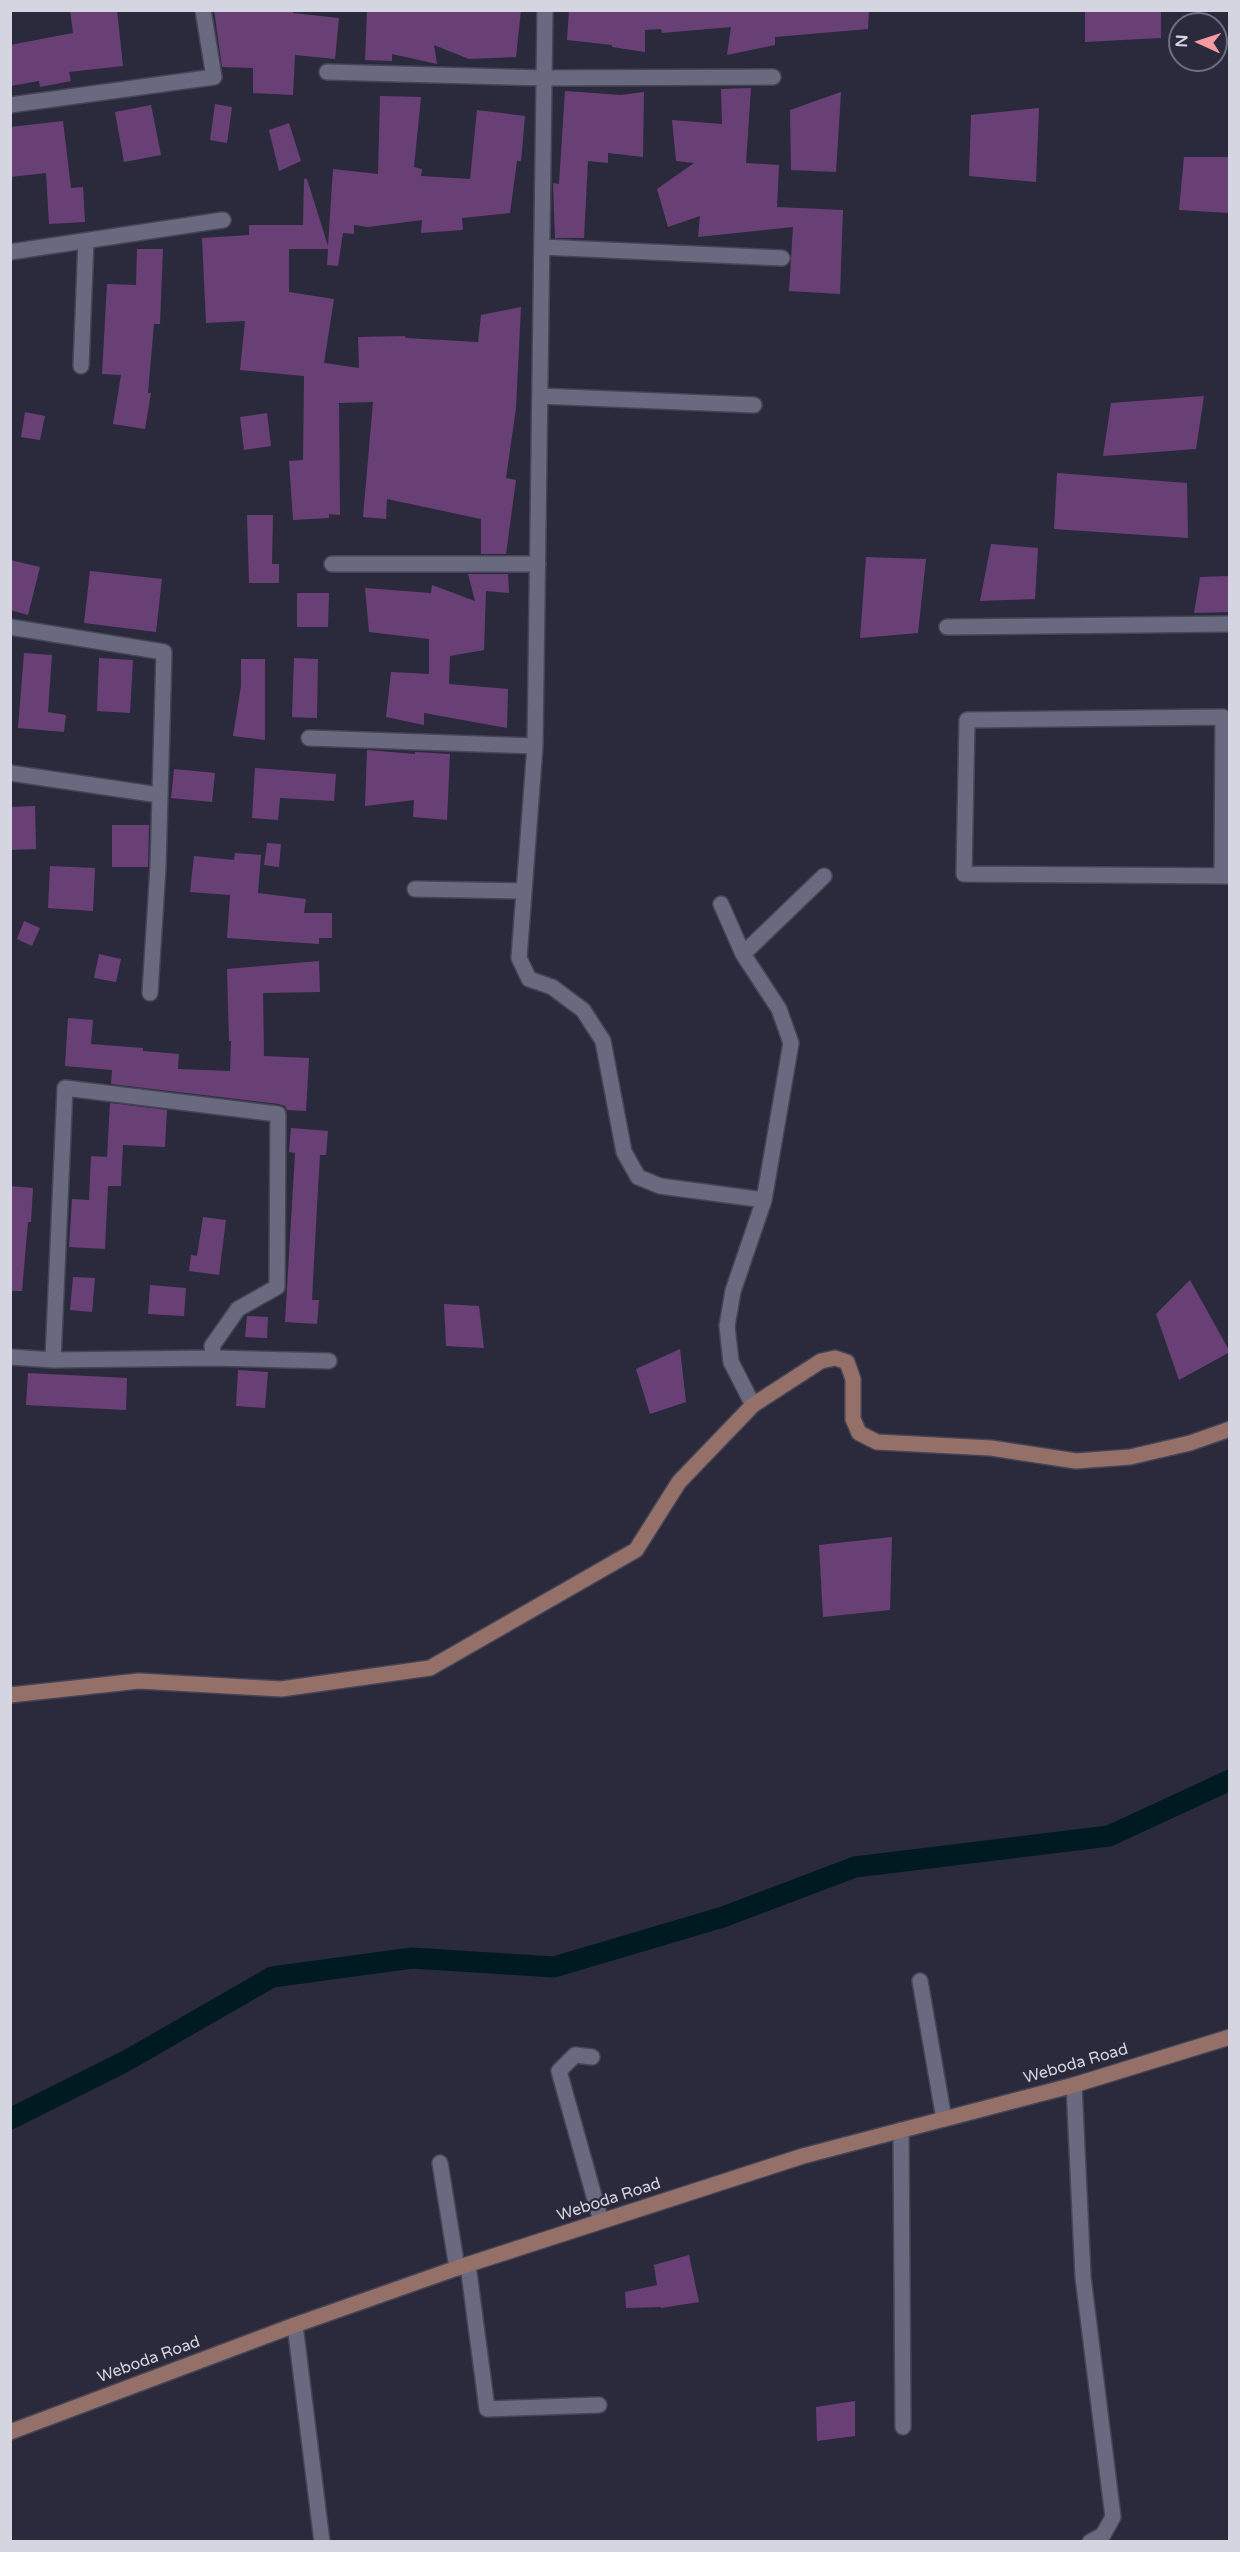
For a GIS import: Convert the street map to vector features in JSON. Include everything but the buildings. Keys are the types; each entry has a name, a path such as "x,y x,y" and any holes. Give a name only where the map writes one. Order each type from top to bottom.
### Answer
{"street":[{"path":"10,105 213,76 203,10"},
{"path":"545,10 535,746 519,958 529,979 552,987 583,1010 603,1041 624,1152 638,1177 660,1186 765,1200"},
{"path":"327,72 544,78 773,77"},
{"path":"10,252 223,220"},
{"path":"81,366 86,240"},
{"path":"542,248 782,258"},
{"path":"540,396 754,405"},
{"path":"332,564 538,564"},
{"path":"947,627 1230,624"},
{"path":"10,627 164,652 158,867 150,993"},
{"path":"1223,717 1226,876 964,874 967,720 1223,717"},
{"path":"309,738 535,746"},
{"path":"10,773 159,795"},
{"path":"743,954 824,876"},
{"path":"415,889 524,891"},
{"path":"721,904 743,954 779,1010 791,1043 765,1200 733,1291 727,1326 731,1362 753,1406"},
{"path":"53,1360 65,1088 278,1114 277,1287 238,1309 212,1346 214,1358"},
{"path":"10,1357 53,1360 214,1358 329,1361"},
{"path":"10,1695 139,1681 281,1689 430,1668 636,1551 680,1482 753,1406 821,1361 835,1358 847,1362 853,1379 853,1419 859,1433 877,1442 991,1448 1076,1461 1130,1457 1190,1443 1230,1429"},
{"path":"920,1981 944,2119"},
{"name":"Weboda Road","path":"10,2432 295,2325 601,2221 802,2156 1074,2085 1230,2037"},
{"path":"592,2057 575,2055 559,2071 601,2221"},
{"path":"1074,2085 1083,2277 1113,2517 1103,2535 1090,2541"},
{"path":"901,2130 903,2427"},
{"path":"440,2163 463,2267 487,2409 599,2405"},
{"path":"295,2325 322,2541"}],"waterway":[{"path":"10,2119 126,2061 272,1977 412,1958 554,1967 723,1917 855,1867 1109,1836 1230,1780"}]}
